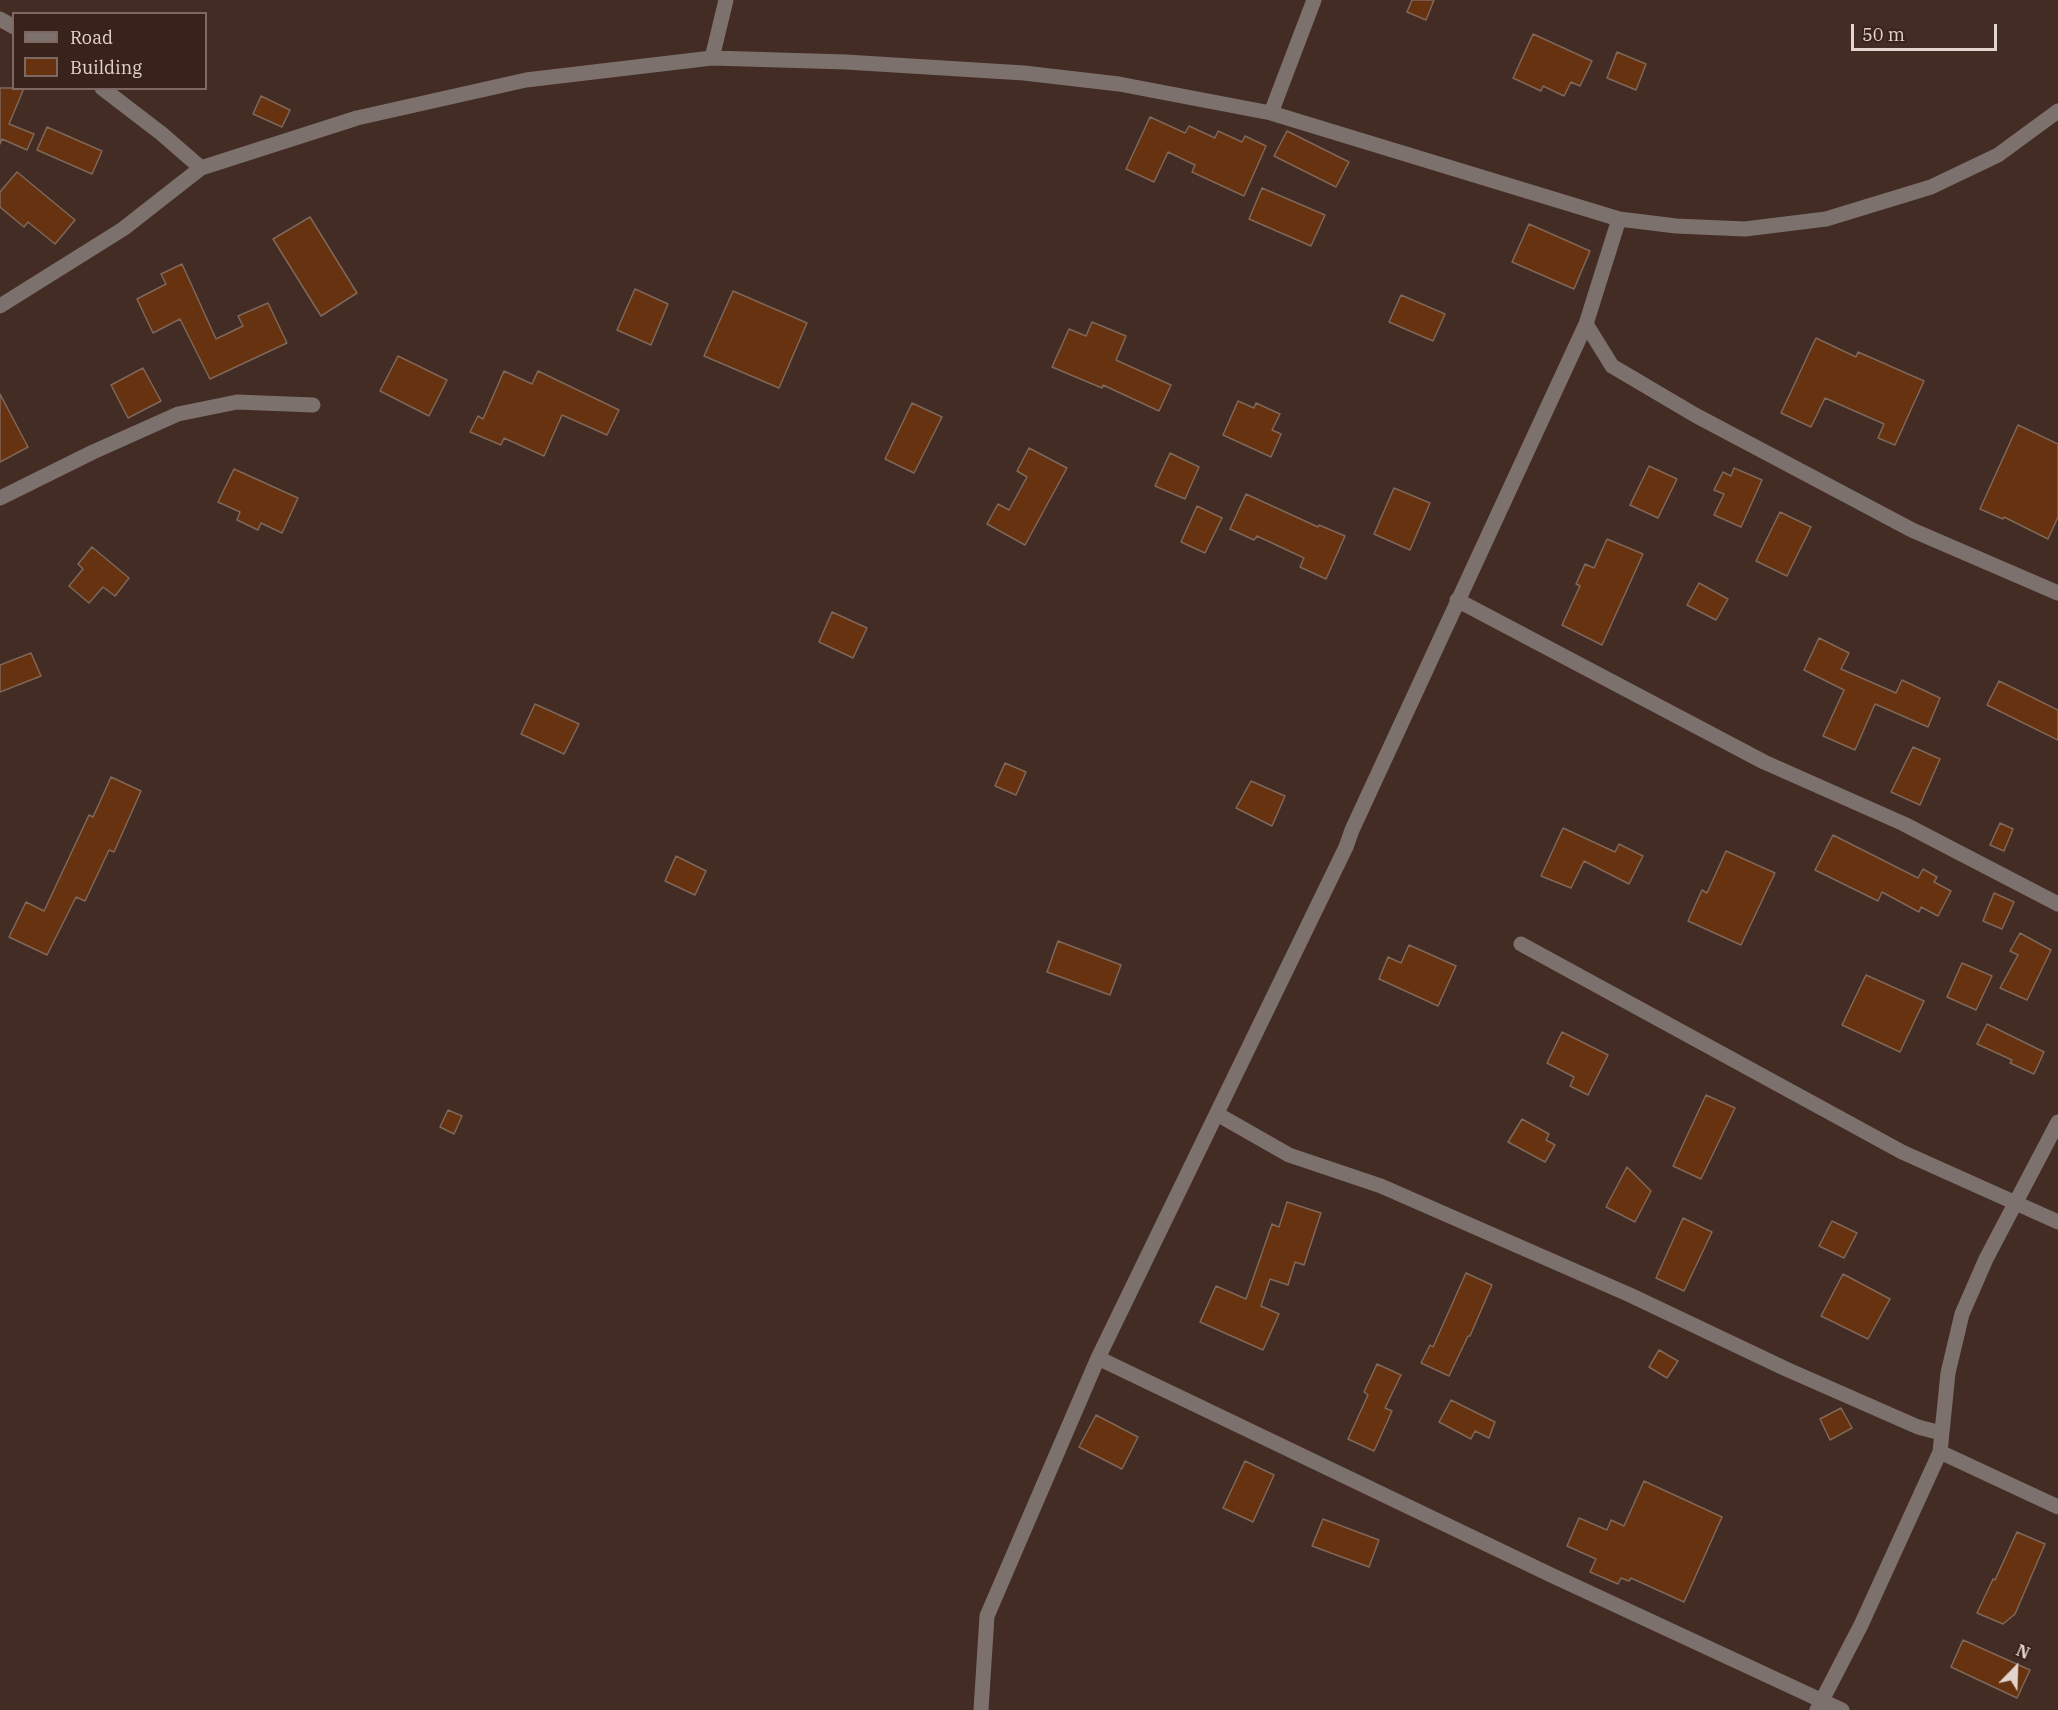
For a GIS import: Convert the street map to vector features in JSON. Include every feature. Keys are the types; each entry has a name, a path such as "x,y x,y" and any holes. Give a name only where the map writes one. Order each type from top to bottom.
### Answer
{"street":[{"path":"712,58 726,0"},
{"path":"1271,113 1314,0"},
{"path":"0,306 123,229 201,168 357,118 515,83 712,58 846,62 1024,73 1119,84 1271,113 1619,219 1676,226 1745,229 1826,219 1931,187 1998,155 2058,111"},
{"path":"105,90 162,134 201,168"},
{"path":"981,1710 987,1616 1098,1358 1346,847 1457,600 1586,324 1619,219"},
{"path":"1586,324 1612,366 1695,415 1912,530 2058,593"},
{"path":"0,498 178,414 237,402 313,405"},
{"path":"1457,600 1764,762 1904,824 2058,904"},
{"path":"1521,944 1902,1152 2058,1222"},
{"path":"1217,1114 1289,1155 1381,1186 1629,1295 1837,1392 1918,1427 1941,1433"},
{"path":"1820,1705 1861,1625 1940,1452 1948,1373 1962,1314 1986,1259 2058,1122"},
{"path":"1098,1358 1820,1705 1842,1710"},
{"path":"1940,1452 2058,1507"}],"building":[{"path":"1412,0 1434,0 1426,20 1407,12"},
{"path":"1533,34 1592,61 1580,86 1571,82 1564,96 1543,86 1541,91 1513,78"},
{"path":"1617,52 1646,64 1636,90 1607,78"},
{"path":"0,88 23,90 9,124 34,134 27,150 2,139 0,144"},
{"path":"261,96 290,110 282,127 253,114"},
{"path":"1150,117 1185,133 1189,126 1215,138 1218,131 1242,142 1245,136 1266,146 1244,196 1192,172 1195,165 1168,152 1154,182 1126,169"},
{"path":"47,127 102,151 92,174 37,150"},
{"path":"1287,131 1349,162 1336,187 1274,156"},
{"path":"17,172 75,220 55,244 28,222 24,227 0,207 0,192"},
{"path":"1262,188 1325,215 1311,246 1249,219"},
{"path":"310,217 357,293 321,316 273,239"},
{"path":"1529,224 1590,251 1574,289 1512,262"},
{"path":"182,264 216,339 243,326 238,316 268,303 287,343 210,379 180,319 153,333 137,299 166,284 161,274"},
{"path":"635,289 668,304 651,345 617,330"},
{"path":"733,291 807,323 779,388 704,356"},
{"path":"1401,295 1445,314 1433,341 1389,322"},
{"path":"1092,322 1126,336 1116,360 1171,385 1159,411 1103,385 1102,388 1052,367 1069,329 1086,336"},
{"path":"1816,338 1856,357 1858,352 1924,381 1895,445 1878,438 1884,424 1825,398 1811,427 1781,413"},
{"path":"398,356 447,380 429,416 380,391"},
{"path":"143,368 161,401 128,418 111,385"},
{"path":"504,371 532,384 538,371 619,410 607,435 562,415 544,456 504,438 501,445 470,432 478,416 483,419"},
{"path":"0,394 28,447 0,462"},
{"path":"1238,401 1254,408 1256,403 1280,414 1272,430 1281,434 1271,457 1223,435"},
{"path":"912,403 942,417 914,473 885,459"},
{"path":"2018,425 2058,444 2058,517 2048,539 2004,517 2003,519 1980,509"},
{"path":"1029,448 1067,468 1025,545 987,524 998,504 1009,510 1027,477 1017,471"},
{"path":"1170,453 1199,467 1185,499 1155,486"},
{"path":"1649,466 1677,479 1658,518 1630,505"},
{"path":"1734,468 1762,480 1741,527 1714,515 1724,494 1714,490 1723,472 1731,476"},
{"path":"234,469 298,498 282,533 261,523 258,530 237,520 240,512 218,502"},
{"path":"1394,488 1430,503 1410,550 1374,534"},
{"path":"1246,494 1318,527 1319,525 1345,536 1326,579 1300,567 1304,558 1257,536 1254,540 1230,529"},
{"path":"1197,506 1222,518 1205,553 1181,542"},
{"path":"1780,512 1811,527 1787,576 1756,561"},
{"path":"1607,539 1643,554 1602,645 1562,625 1580,586 1576,584 1585,564 1594,568"},
{"path":"92,547 129,578 115,596 103,587 89,603 69,586 83,569 78,564"},
{"path":"1699,583 1728,599 1716,620 1687,605"},
{"path":"832,612 867,628 853,658 819,642"},
{"path":"1819,638 1849,653 1841,669 1896,693 1902,680 1940,698 1928,727 1875,704 1855,750 1823,736 1844,690 1804,670"},
{"path":"31,653 41,676 0,692 0,665"},
{"path":"1999,681 2058,710 2058,740 1987,705"},
{"path":"535,704 579,724 564,754 521,734"},
{"path":"1913,747 1940,759 1920,805 1891,792"},
{"path":"1005,763 1026,772 1016,795 995,786"},
{"path":"111,777 141,791 114,852 109,850 85,901 76,897 47,955 9,937 26,902 44,911 89,815 93,817"},
{"path":"1251,781 1285,796 1272,826 1236,808"},
{"path":"2000,823 2013,829 2004,851 1990,845"},
{"path":"1563,828 1615,852 1619,844 1643,856 1629,884 1584,861 1571,888 1541,876"},
{"path":"1833,835 1918,878 1923,869 1937,877 1934,882 1951,891 1938,916 1921,907 1919,912 1882,892 1878,901 1815,870"},
{"path":"1726,851 1775,873 1741,945 1688,921 1702,890 1707,893"},
{"path":"676,856 706,871 695,895 665,881"},
{"path":"1994,893 2014,902 2002,929 1983,921"},
{"path":"2020,933 2051,950 2027,1000 2000,988 2018,955 2010,951"},
{"path":"1058,941 1121,965 1110,995 1047,972"},
{"path":"1409,945 1456,966 1438,1006 1379,979 1388,957 1401,963"},
{"path":"1962,963 1992,976 1976,1010 1947,997"},
{"path":"1866,975 1924,1001 1900,1052 1842,1025"},
{"path":"1987,1024 2044,1052 2034,1074 2010,1063 2012,1060 1977,1044"},
{"path":"1562,1032 1608,1055 1588,1095 1570,1086 1574,1077 1547,1063"},
{"path":"1706,1095 1735,1108 1701,1179 1673,1166"},
{"path":"448,1110 462,1116 454,1134 440,1127"},
{"path":"1522,1119 1549,1134 1546,1140 1555,1145 1545,1162 1508,1142"},
{"path":"1627,1167 1651,1191 1635,1222 1606,1207"},
{"path":"1287,1202 1321,1213 1304,1265 1295,1262 1288,1285 1270,1279 1261,1306 1279,1314 1263,1350 1200,1322 1216,1286 1246,1299 1272,1224 1279,1227"},
{"path":"1683,1218 1712,1232 1684,1291 1656,1278"},
{"path":"1832,1221 1857,1233 1844,1258 1819,1246"},
{"path":"1466,1273 1492,1285 1470,1336 1449,1376 1421,1363 1430,1345 1433,1347"},
{"path":"1843,1274 1890,1299 1868,1339 1821,1316"},
{"path":"1659,1350 1678,1361 1667,1378 1649,1367"},
{"path":"1377,1364 1401,1375 1385,1408 1392,1411 1374,1451 1348,1439 1368,1395 1364,1392"},
{"path":"1451,1400 1495,1422 1489,1438 1475,1431 1471,1439 1439,1422"},
{"path":"1841,1408 1852,1428 1830,1440 1820,1419"},
{"path":"1096,1415 1138,1437 1122,1469 1079,1447"},
{"path":"1245,1461 1274,1475 1253,1522 1223,1508"},
{"path":"1644,1481 1722,1517 1684,1602 1631,1578 1629,1581 1621,1578 1618,1584 1590,1572 1596,1559 1567,1546 1579,1518 1607,1530 1611,1520 1624,1526"},
{"path":"1323,1519 1379,1540 1369,1567 1312,1546"},
{"path":"2017,1532 2045,1544 2015,1614 2003,1624 1977,1613"},
{"path":"1963,1640 2030,1670 2017,1698 1951,1667"}]}
